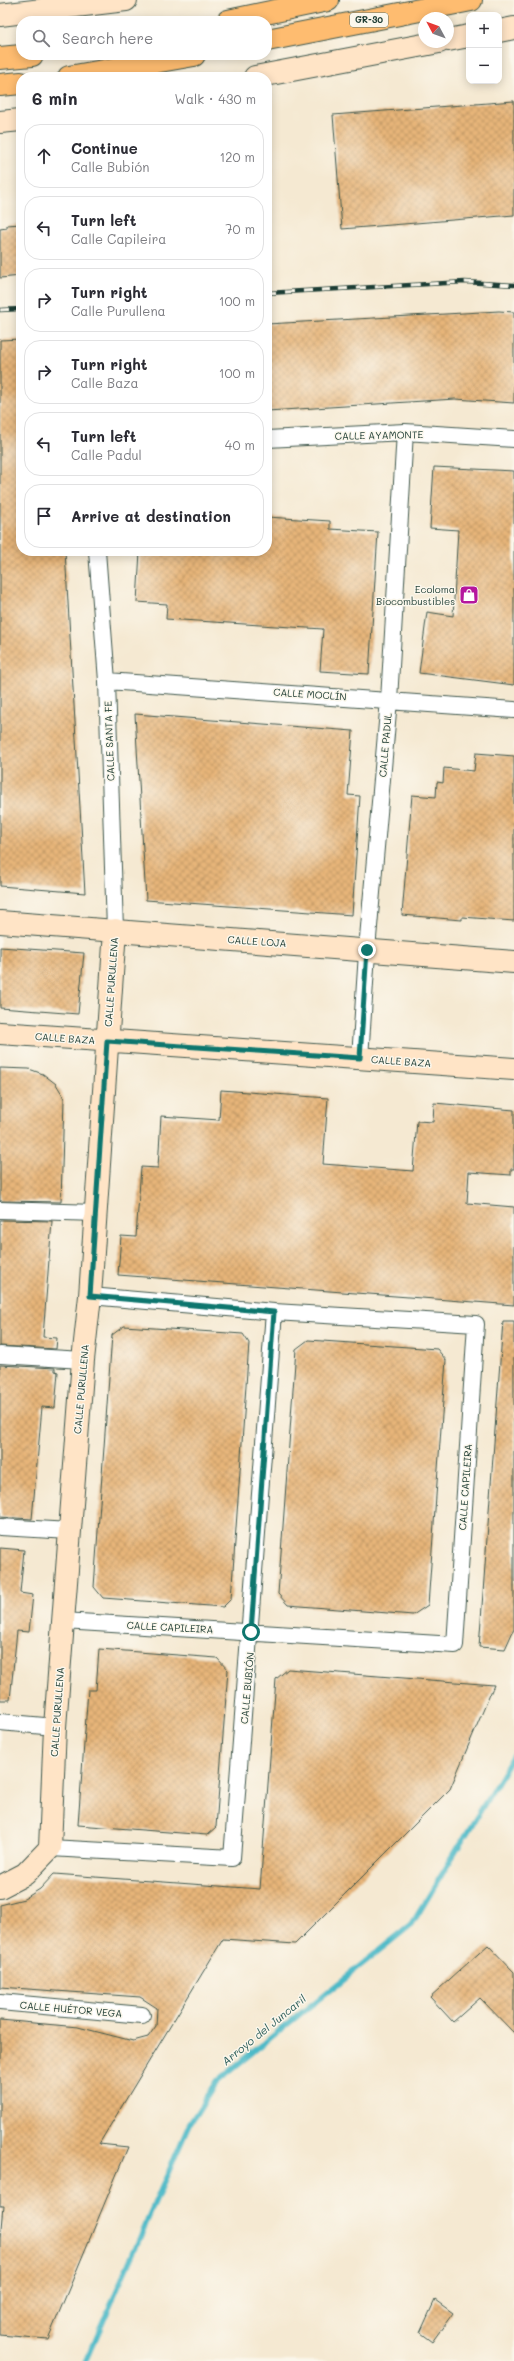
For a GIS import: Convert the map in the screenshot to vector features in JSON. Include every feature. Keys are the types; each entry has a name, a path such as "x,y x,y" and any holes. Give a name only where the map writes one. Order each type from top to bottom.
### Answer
{"highway":[{"path":"252,16 328,0"},
{"name":"GR-30","path":"272,39 471,0"},
{"path":"0,58 16,56"},
{"path":"97,72 166,60"},
{"path":"0,85 16,83"}],"street":[{"path":"5,10 126,0"},
{"path":"502,30 514,28"},
{"path":"454,39 466,37"},
{"path":"272,74 418,46"},
{"path":"0,122 16,120"},
{"name":"CALLE AYAMONTE","path":"272,439 405,432 514,439"},
{"name":"CALLE PADUL","path":"360,1058 367,950 389,700 405,432"},
{"name":"CALLE SANTA FE","path":"97,556 107,681 115,930"},
{"name":"CALLE MOCLÍN","path":"107,681 514,710"},
{"name":"CALLE LOJA","path":"0,922 514,962"},
{"name":"CALLE PURULLENA","path":"50,1848 55,1727 83,1360 90,1296 115,930"},
{"name":"CALLE BAZA","path":"0,1033 514,1070"},
{"path":"0,1210 96,1213"},
{"name":"CALLE CAPILEIRA","path":"63,1621 455,1645 476,1324 274,1312 90,1296"},
{"name":"CALLE BUBIÓN","path":"50,1848 232,1858 251,1632 274,1312"},
{"path":"0,1355 83,1360"},
{"path":"0,1526 70,1531"},
{"path":"0,1722 55,1727"},
{"path":"0,1888 25,1874 50,1848"},
{"name":"CALLE HUÉTOR VEGA","path":"0,2002 142,2015"}],"building":[{"path":"514,101 514,215 342,229 333,115"},
{"path":"16,224 16,276 0,278 0,229 7,228 7,225"},
{"path":"499,311 514,312 514,403 455,399 272,411 272,324"},
{"path":"16,339 16,556 65,556 85,893 0,886 0,340"},
{"path":"434,467 514,471 514,685 419,673 427,612 453,616 458,530 430,528"},
{"path":"272,517 330,521 330,529 378,532 369,674 320,671 323,629 166,619 167,604 137,602 140,556 272,556"},
{"path":"135,714 353,731 348,795 360,796 352,915 146,900"},
{"path":"476,753 514,756 514,921 462,917 462,920 402,915 412,795 436,797 437,782 443,783 444,768 474,771"},
{"path":"0,947 84,953 78,1014 0,1008"},
{"path":"0,1068 29,1069 43,1074 56,1084 62,1094 64,1099 61,1202 0,1201"},
{"path":"221,1090 328,1098 323,1164 413,1171 417,1121 433,1122 434,1103 514,1110 514,1169 511,1169 511,1175 469,1172 467,1203 514,1207 514,1305 118,1275 121,1236 136,1237 141,1167 158,1168 161,1116 219,1120"},
{"path":"0,1220 52,1221 43,1337 57,1338 56,1349 0,1346"},
{"path":"503,1321 514,1321 514,1629 505,1649 479,1647"},
{"path":"124,1326 243,1334 249,1343 231,1599 223,1607 103,1598 94,1587 112,1335"},
{"path":"308,1340 437,1349 446,1360 428,1605 413,1615 288,1605 278,1594 296,1349"},
{"path":"0,1365 55,1368 55,1371 58,1372 55,1408 42,1407 32,1519 0,1517"},
{"path":"0,1548 24,1550 20,1593 33,1595 29,1632 17,1631 10,1700 0,1700"},
{"path":"99,1649 217,1658 228,1670 216,1827 207,1835 78,1825 88,1690 96,1690"},
{"path":"288,1669 494,1685 450,1789 295,1944 223,1939 99,2144 128,2147 48,2339 0,2335 0,2239 3,2206 0,2206 0,2020 78,2027 133,2041 148,2037 156,2026 157,2008 140,1997 0,1987 0,1905 24,1899 40,1889 54,1874 260,1889 276,1679"},
{"path":"488,1945 514,1972 514,2033 480,1998 453,2022 430,1997"},
{"path":"435,2300 453,2313 432,2342 420,2333"}],"waterway":[{"name":"Arroyo del Juncaril","path":"86,2361 189,2125 217,2081 412,1924 514,1755"}],"railway":[{"path":"272,293 465,282 514,285"},
{"path":"0,310 16,309"}],"place":[{"name":"Ecoloma Biocombustibles","path":"469,595"}],"route":[{"path":"251,1632 274,1312 90,1296 107,1041 360,1058 367,950"}]}
